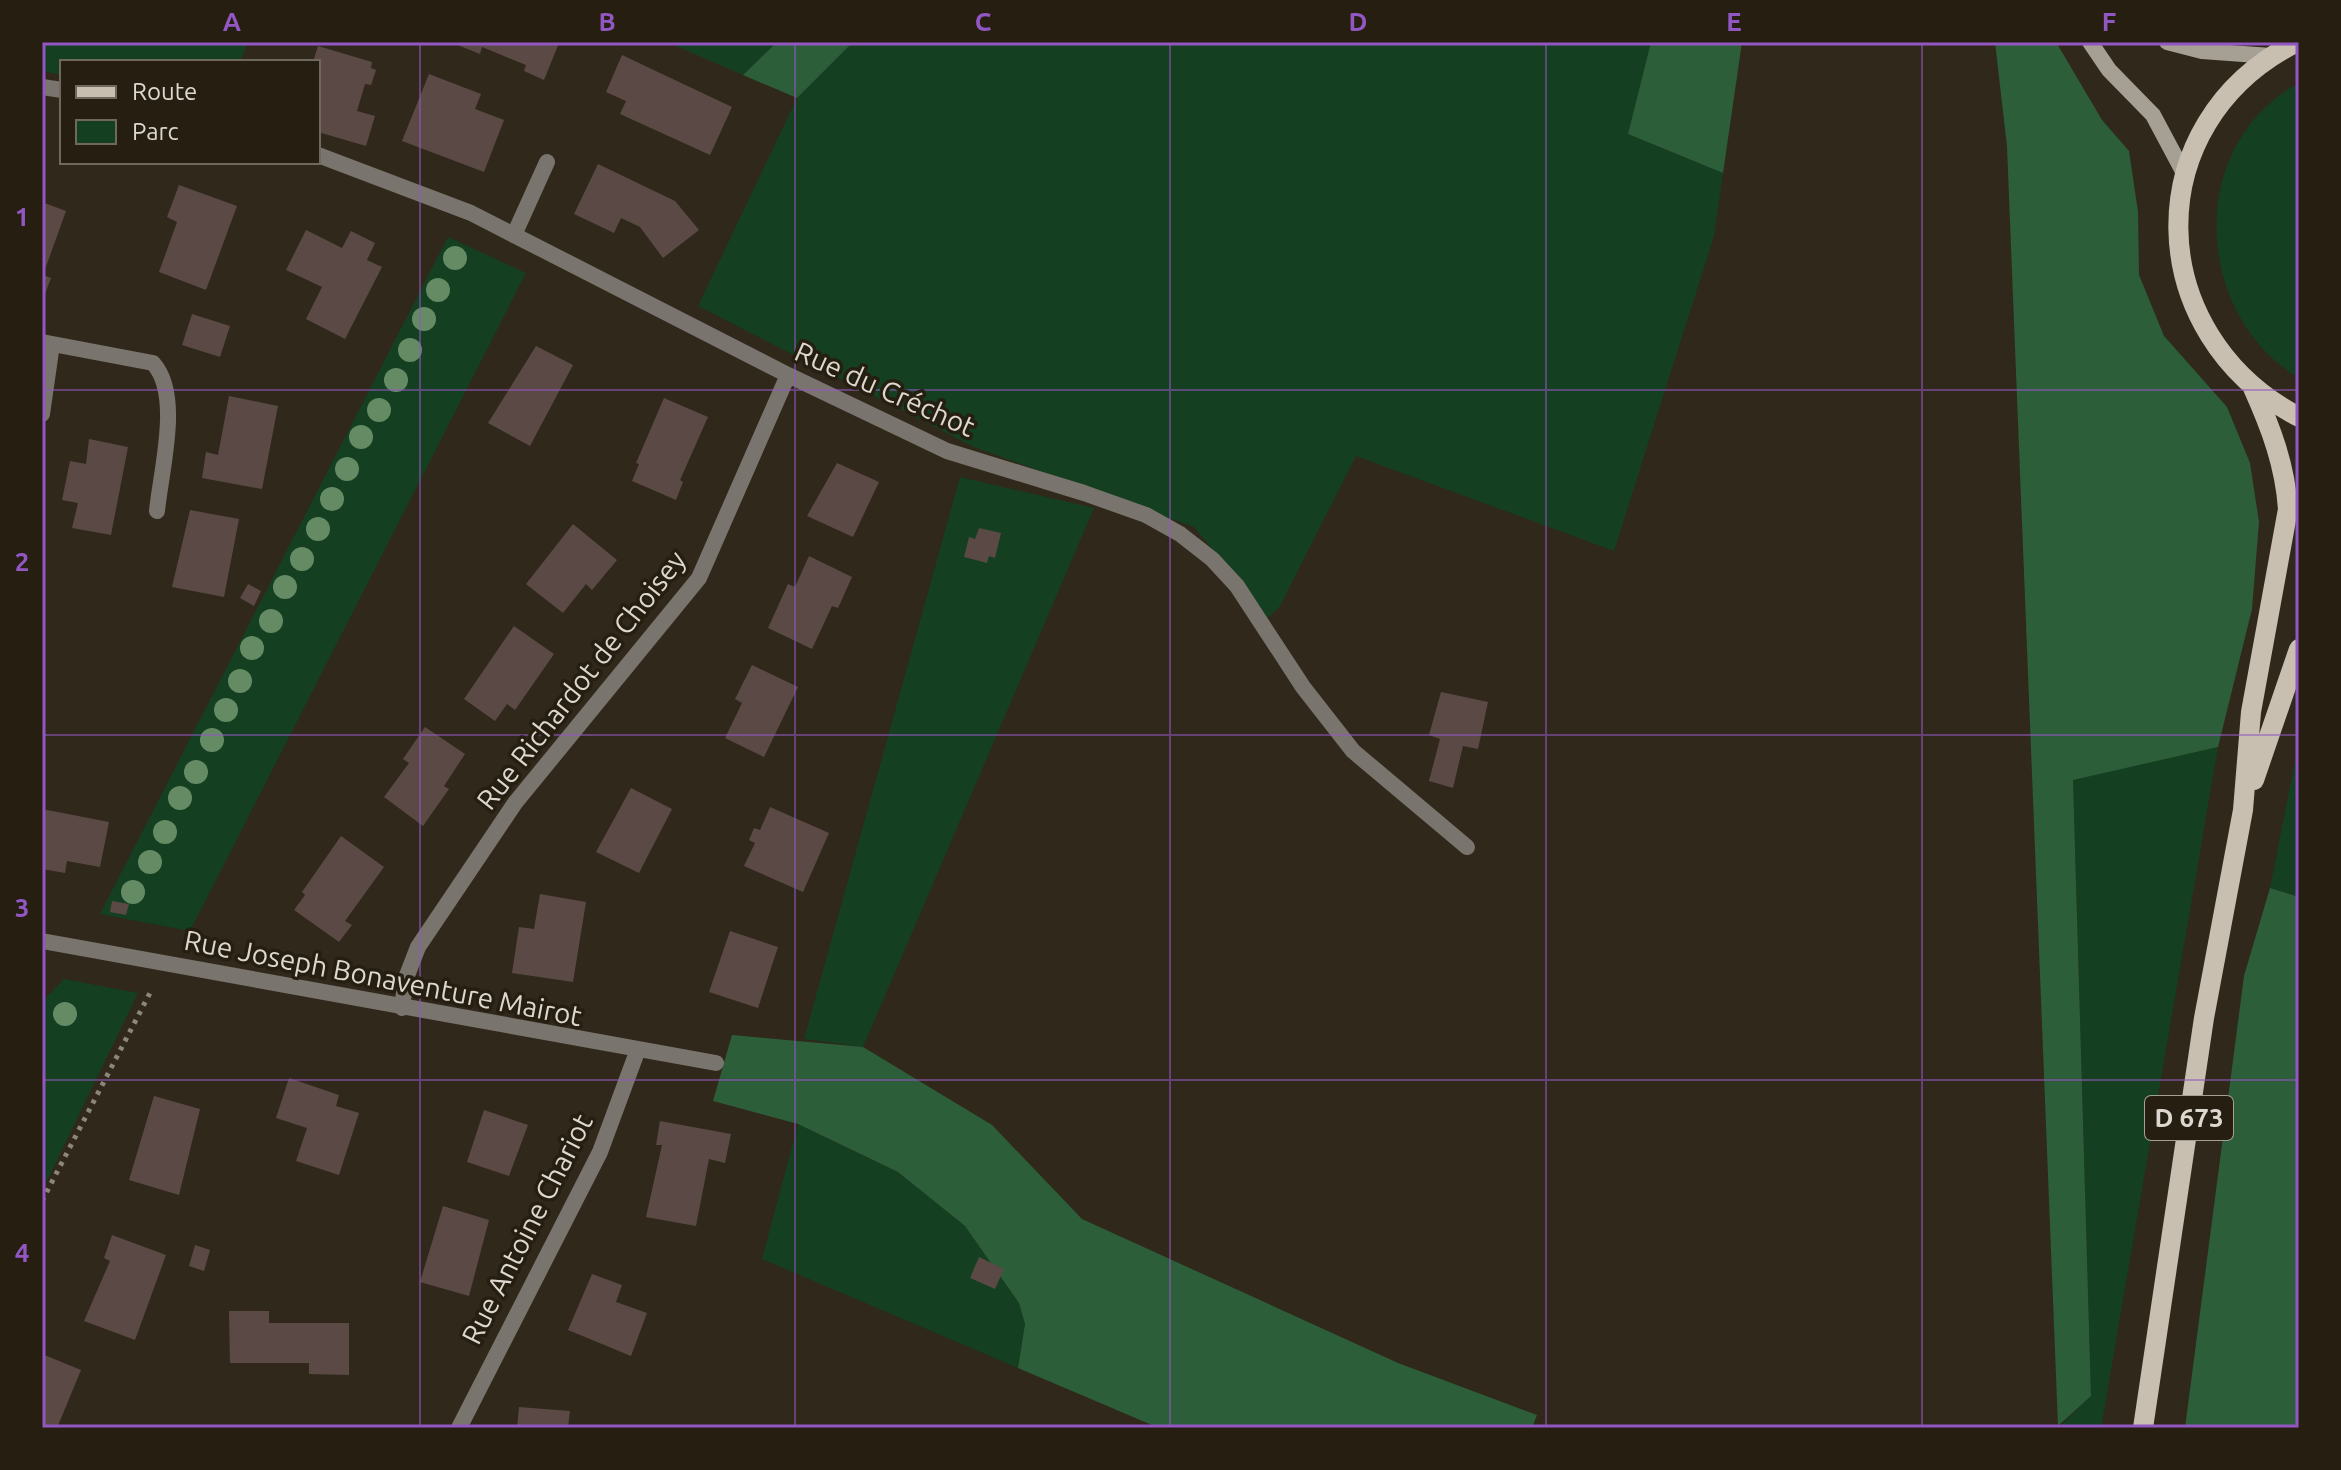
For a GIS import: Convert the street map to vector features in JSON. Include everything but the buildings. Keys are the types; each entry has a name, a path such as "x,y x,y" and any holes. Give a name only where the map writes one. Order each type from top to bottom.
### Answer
{"main road":[{"path":"2090,42 2109,70 2153,115 2185,175"},
{"path":"2167,42 2202,51 2271,56"},
{"path":"2297,42 2271,56 2247,75 2209,120 2185,175 2179,207 2183,275 2209,337 2228,365 2253,388 2299,417"},
{"name":"D 673","path":"2143,1428 2204,1018 2243,810 2251,712 2288,509 2286,479 2277,447 2253,388"},
{"name":"D 673","path":"2243,810 2299,649"}],"street":[{"name":"Rue du Créchot","path":"320,156 471,213 788,375 947,451 1146,515 1180,534 1237,586 1303,687 1353,751 1467,847"},
{"path":"514,235 547,162"},
{"path":"42,414 47,343 153,363 162,373 170,395 157,511"},
{"name":"Rue Richardot de Choisey","path":"402,1008 406,978 418,947 515,803 699,578 788,375"},
{"name":"Rue Joseph Bonaventure Mairot","path":"42,941 637,1052 716,1063"},
{"name":"Rue Antoine Chariot","path":"459,1428 600,1152 637,1052"}],"path":[{"path":"42,1201 165,964"}],"green space":[{"path":"42,42 248,42 241,60 60,60 60,75 42,71"},
{"path":"667,42 777,42 743,75"},
{"path":"777,42 853,42 797,98 743,75"},
{"path":"853,42 1651,42 1628,134 1723,173 1714,236 1614,551 1356,456 1280,606 1268,618 1194,527 974,447 698,306 797,98"},
{"path":"1651,42 1742,42 1723,173 1628,134"},
{"path":"1995,42 2056,42 2102,120 2129,151 2138,212 2139,275 2164,336 2227,407 2250,463 2259,522 2252,609 2218,747 2073,780 2091,1396 2058,1426 2007,146"},
{"path":"2299,83 2299,378 2264,350 2238,314 2222,273 2216,230 2221,187 2236,146 2262,111"},
{"path":"448,237 526,273 190,931 100,914"},
{"path":"960,477 1094,508 863,1047 804,1039"},
{"path":"2299,741 2299,897 2270,888"},
{"path":"2218,747 2101,1428 2058,1428 2091,1396 2073,779"},
{"path":"2270,888 2299,897 2299,1428 2185,1428 2244,976"},
{"path":"64,979 138,993 42,1191 42,1002"},
{"path":"732,1035 863,1047 992,1125 1082,1219 1398,1363 1537,1415 1532,1428 1159,1428 1018,1368 1025,1324 1019,1303 965,1226 898,1172 798,1124 713,1101"},
{"path":"798,1124 898,1172 965,1226 1019,1303 1025,1324 1018,1368 762,1259"}]}
